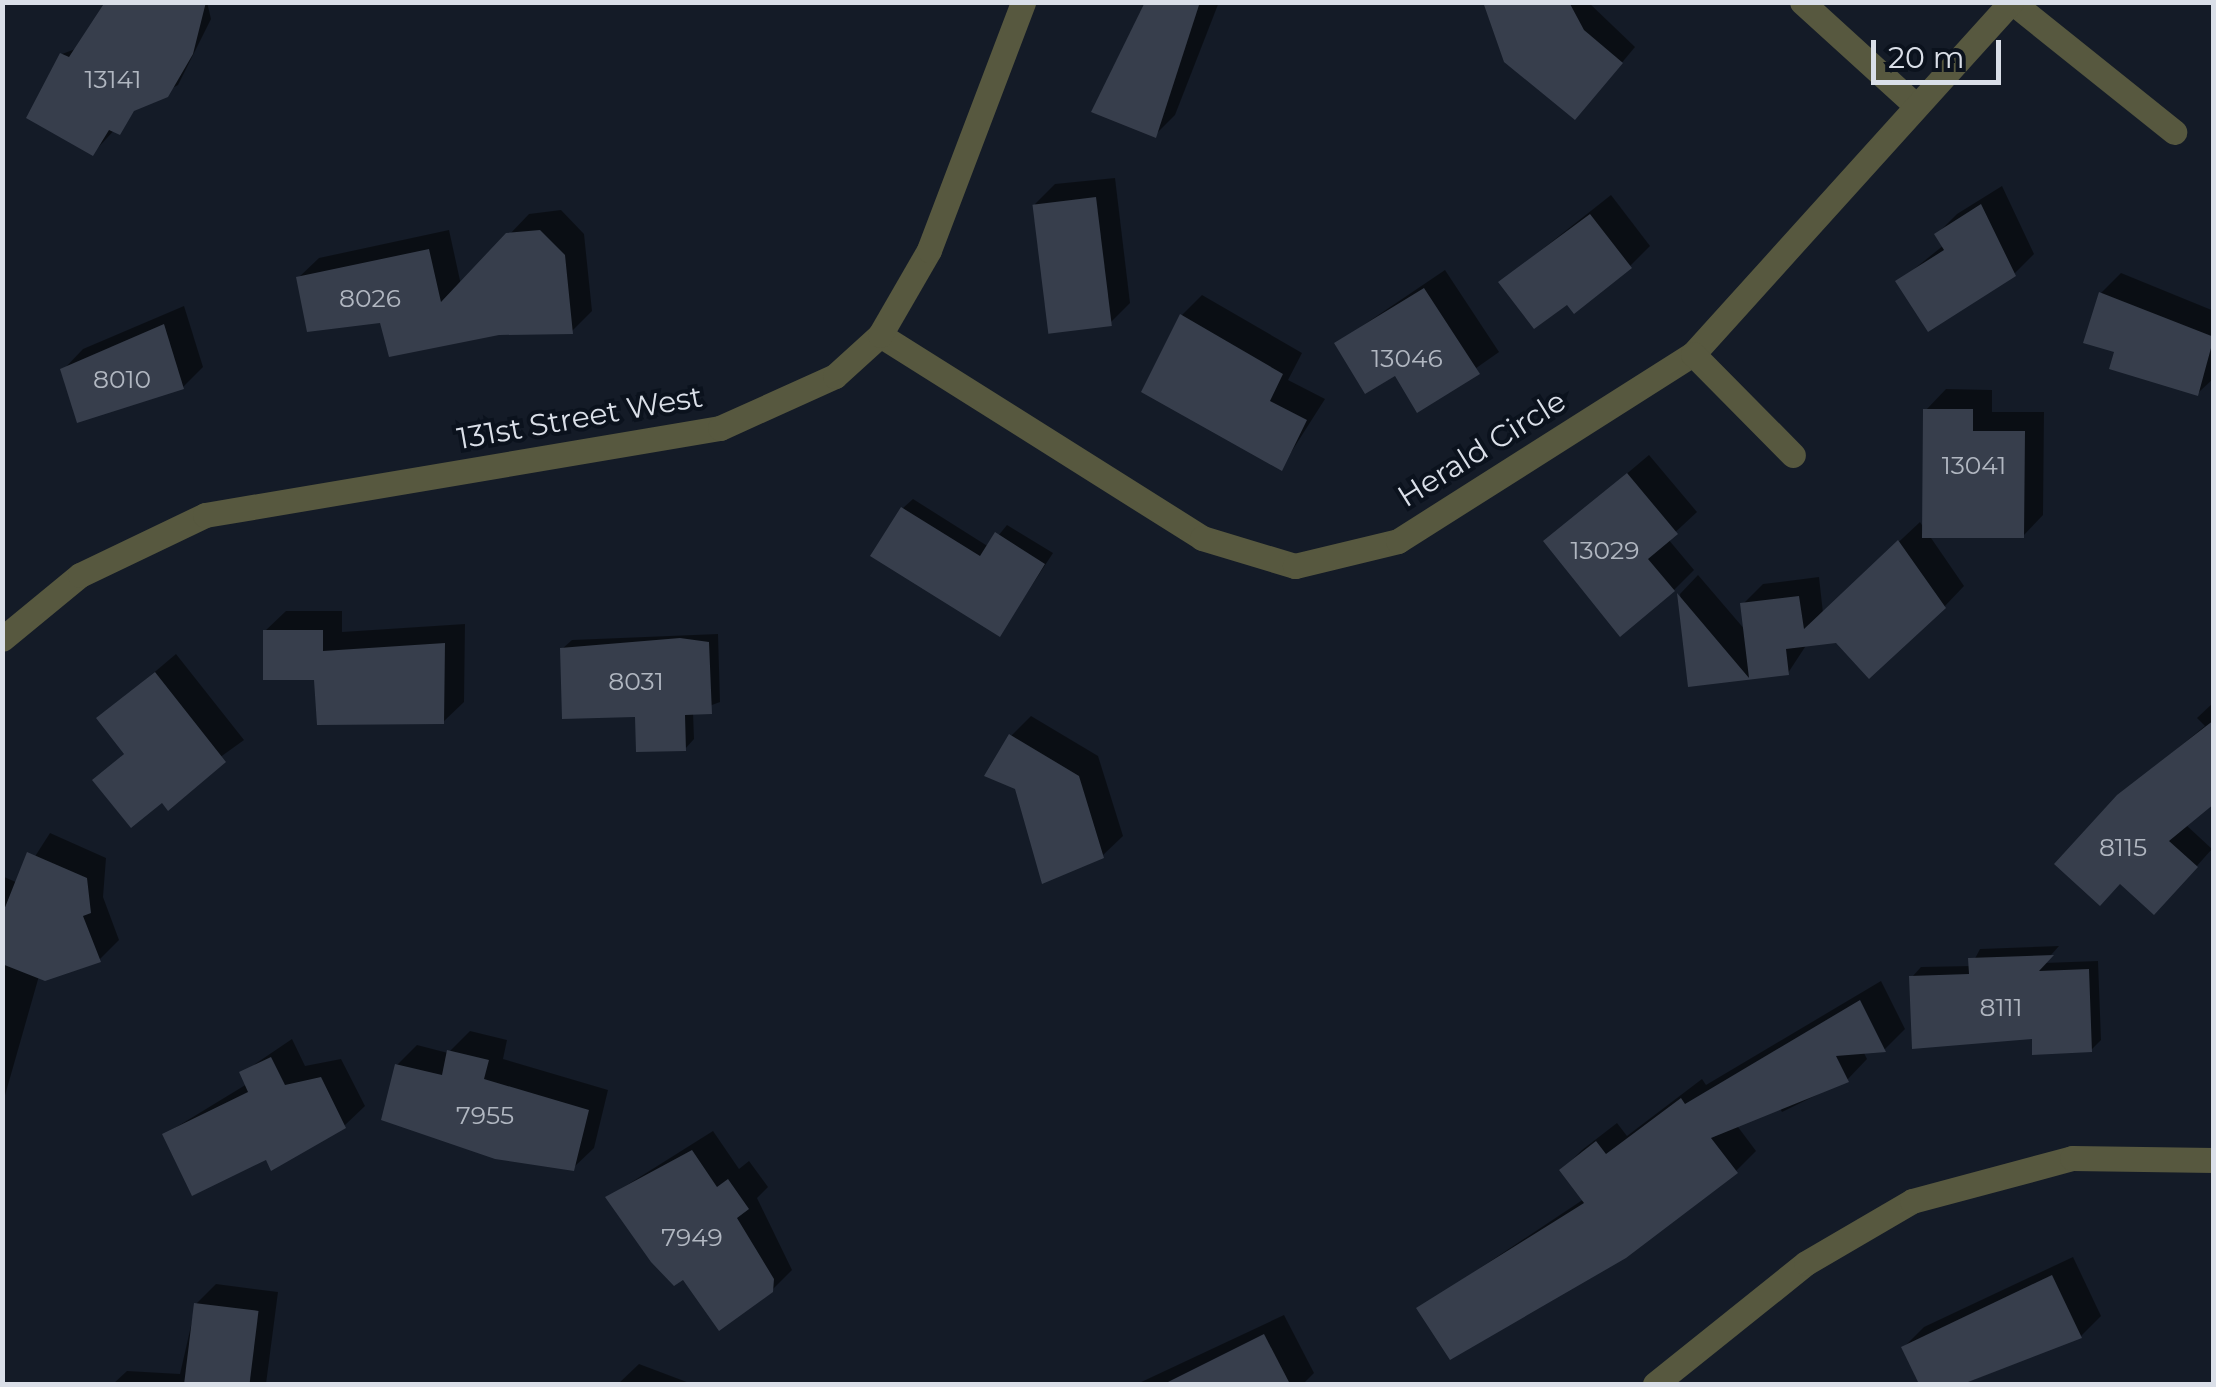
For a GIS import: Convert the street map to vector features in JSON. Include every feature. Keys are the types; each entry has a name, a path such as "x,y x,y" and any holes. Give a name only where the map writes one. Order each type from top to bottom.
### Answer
{"street":[{"name":"131st Street West","path":"2,639 80,576 205,515 720,428 835,376 880,334 929,250 1023,2"},
{"path":"1802,2 1914,104"},
{"name":"Herald Circle","path":"880,334 1202,538 1295,566 1398,542 1692,354 1914,104 2011,2 2174,132"},
{"path":"1692,354 1793,455"},
{"path":"1655,1384 1806,1263 1912,1201 2072,1158 2214,1160"}],"building":[{"path":"105,2 206,2 193,54 168,97 134,111 120,135 109,130 93,156 26,118 60,53 69,57"},
{"path":"1145,2 1200,2 1156,138 1091,112"},
{"path":"1483,2 1569,2 1584,30 1623,63 1575,120 1504,62"},
{"path":"1096,197 1112,326 1048,334 1032,205"},
{"path":"1981,204 2016,276 1928,332 1895,281 1944,250 1934,234"},
{"path":"1590,214 1632,268 1574,314 1567,305 1534,329 1498,282"},
{"path":"540,230 565,255 573,334 499,335 389,357 380,323 307,332 296,277 429,249 441,302 506,233"},
{"path":"1424,288 1480,374 1417,413 1395,376 1365,394 1334,343"},
{"path":"2099,292 2214,337 2198,396 2109,369 2114,352 2083,343"},
{"path":"1180,314 1283,374 1270,401 1307,420 1282,471 1141,392"},
{"path":"164,324 184,389 77,423 60,369"},
{"path":"1923,409 1973,409 1973,431 2025,431 2024,538 1922,538"},
{"path":"1627,473 1678,534 1648,559 1675,591 1620,637 1543,541"},
{"path":"901,507 980,556 995,532 1045,564 1000,637 870,556"},
{"path":"1898,540 1946,608 1869,679 1836,643 1786,649 1789,675 1688,687 1677,593 1749,678 1740,603 1799,596 1804,629"},
{"path":"263,630 323,630 323,651 445,643 444,724 317,725 314,680 263,680"},
{"path":"680,638 709,642 712,714 685,715 686,751 636,752 635,717 562,719 560,648"},
{"path":"155,672 226,762 168,811 162,803 131,828 92,780 124,754 96,718"},
{"path":"2214,720 2214,804 2169,841 2198,867 2154,915 2120,884 2100,906 2054,864 2117,795"},
{"path":"1009,734 1079,776 1104,858 1042,884 1015,789 984,776"},
{"path":"27,852 87,878 91,913 83,916 101,962 45,981 2,964 2,915"},
{"path":"2054,955 2039,971 2089,969 2092,1052 2032,1055 2032,1039 1912,1049 1909,976 1969,974 1968,958"},
{"path":"1860,1000 1886,1052 1836,1056 1849,1082 1711,1138 1738,1173 1626,1258 1450,1360 1416,1308 1584,1203 1559,1170 1596,1141 1606,1154 1681,1098 1685,1104"},
{"path":"447,1050 489,1060 484,1079 589,1110 574,1171 495,1159 381,1120 395,1064 442,1075"},
{"path":"271,1057 285,1085 321,1077 346,1128 271,1171 266,1160 192,1196 162,1134 248,1092 239,1072"},
{"path":"692,1150 717,1187 728,1179 749,1209 737,1218 774,1279 773,1292 719,1331 683,1280 674,1286 651,1262 605,1197"},
{"path":"2052,1275 2082,1338 1963,1384 1919,1384 1901,1347"},
{"path":"194,1303 259,1311 250,1384 184,1384"},
{"path":"1264,1334 1290,1384 1164,1384"}]}
